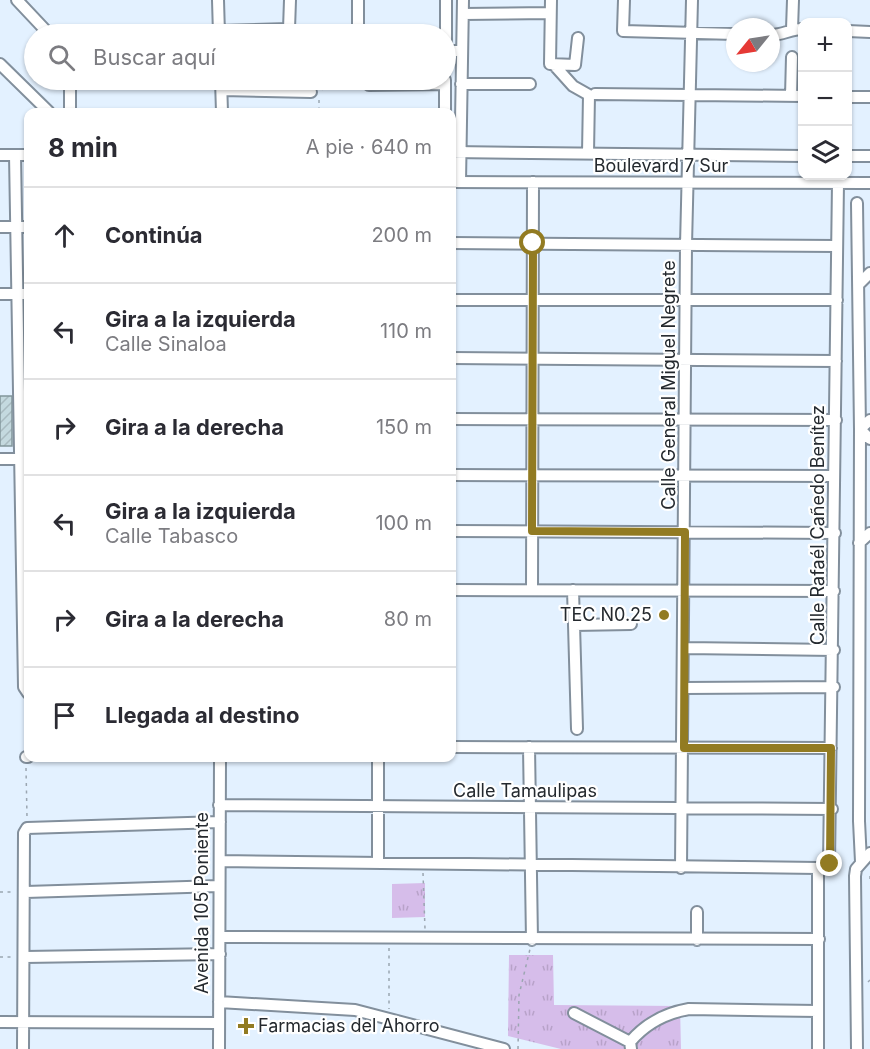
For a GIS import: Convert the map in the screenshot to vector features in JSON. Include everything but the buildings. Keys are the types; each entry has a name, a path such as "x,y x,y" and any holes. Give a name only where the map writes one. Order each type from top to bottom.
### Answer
{"street":[{"path":"17,0 40,24"},
{"path":"218,0 219,24"},
{"path":"289,24 290,0"},
{"path":"358,0 358,24"},
{"path":"446,0 446,24"},
{"path":"456,182 463,0"},
{"path":"551,0 552,65 573,86 589,95 588,153"},
{"path":"624,0 623,31 726,34"},
{"name":"Calle General Miguel Negrete","path":"681,867 684,748 686,244 692,0"},
{"path":"780,35 797,29 793,0"},
{"path":"463,14 550,14"},
{"path":"852,31 870,32"},
{"path":"552,65 575,65 578,38"},
{"path":"456,51 462,51"},
{"path":"595,94 797,96 792,57"},
{"path":"0,63 24,87"},
{"path":"461,84 530,84"},
{"path":"27,90 45,108"},
{"path":"70,90 70,108"},
{"path":"221,90 222,108"},
{"path":"285,90 311,92"},
{"path":"445,90 445,108"},
{"path":"852,97 870,97"},
{"name":"Boulevard 7 Sur","path":"456,152 798,156"},
{"path":"0,155 24,155"},
{"path":"0,294 24,294 23,227 15,155"},
{"path":"852,156 870,156"},
{"name":"Boulevard 7 Sur","path":"456,182 870,183"},
{"path":"532,590 533,182"},
{"name":"Calle Rafaél Cañedo Benítez","path":"818,1049 822,867 832,861 831,748 834,687 838,183"},
{"path":"857,203 860,429 857,1049"},
{"path":"0,227 23,227"},
{"path":"456,243 837,246"},
{"path":"858,285 869,276"},
{"path":"456,300 837,300"},
{"path":"456,358 836,361"},
{"path":"456,419 836,420"},
{"path":"860,429 870,420"},
{"path":"860,429 870,439"},
{"path":"24,436 21,459 24,488 24,556"},
{"path":"0,459 21,459"},
{"path":"456,475 834,476"},
{"path":"860,488 870,496"},
{"path":"456,531 835,533"},
{"path":"859,543 870,533"},
{"path":"456,590 834,591"},
{"path":"573,590 577,729"},
{"path":"574,625 631,624"},
{"path":"684,648 834,651"},
{"path":"684,688 834,687"},
{"path":"456,747 831,748"},
{"path":"529,747 528,807 532,939"},
{"name":"Avenida 105 Poniente","path":"219,1049 220,762"},
{"path":"378,762 378,863"},
{"name":"Calle Tamaulipas","path":"219,805 832,809"},
{"path":"23,1049 26,892 24,833 27,828 220,822"},
{"path":"859,866 870,853"},
{"path":"220,861 822,867"},
{"path":"26,892 219,886"},
{"path":"697,912 697,940"},
{"path":"221,937 819,939"},
{"path":"25,957 220,954"},
{"path":"219,1002 355,1010 504,1049"},
{"path":"574,1013 630,1045 649,1024 689,1009 818,1011"},
{"path":"0,1022 219,1023"}],"path":[{"path":"423,863 425,938"},
{"path":"389,938 389,1019"},
{"path":"518,1049 519,995 527,971 532,939"},
{"path":"0,957 25,957"},
{"path":"865,977 870,982"}],"green space":[{"path":"425,883 425,917 392,918 392,884"},
{"path":"509,955 553,955 554,1005 680,1006 681,1049 561,1049 508,1036"}],"place":[{"name":"TEC N0.25","path":"664,615"},
{"name":"Farmacias del Ahorro","path":"246,1026"}],"route":[{"path":"533,243 532,531 685,532 684,748 831,748 832,861 830,864"}]}
